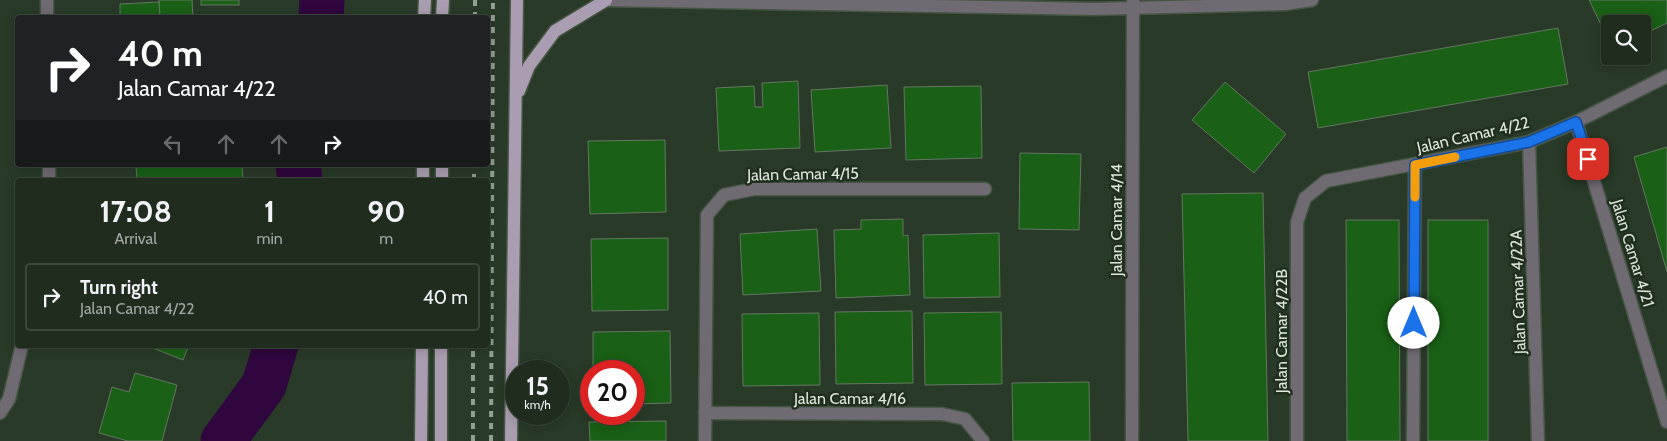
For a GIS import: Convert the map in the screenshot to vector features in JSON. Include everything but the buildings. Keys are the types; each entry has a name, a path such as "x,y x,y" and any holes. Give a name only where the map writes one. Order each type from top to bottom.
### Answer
{"main road":[{"path":"424,15 425,0"},
{"path":"442,15 443,0"},
{"path":"511,441 517,0"},
{"path":"516,96 529,66 555,31 605,0"},
{"path":"421,441 422,348"},
{"path":"440,441 441,348"}],"street":[{"path":"47,0 48,15"},
{"path":"605,0 1133,4 1285,4 1312,0"},
{"name":"Jalan Camar 4/14","path":"1132,441 1133,4"},
{"name":"Jalan Camar 4/22","path":"1297,222 1305,198 1326,181 1529,142 1576,122 1667,76"},
{"name":"Jalan Camar 4/21","path":"1576,122 1667,422"},
{"name":"Jalan Camar 4/22A","path":"1529,142 1538,441"},
{"path":"1413,441 1415,165"},
{"name":"Jalan Camar 4/15","path":"705,441 707,215 724,195 754,188 986,189"},
{"name":"Jalan Camar 4/22B","path":"1297,222 1297,441"},
{"path":"0,413 8,399 21,348"},
{"name":"Jalan Camar 4/16","path":"705,413 942,414 965,419 983,441"}],"waterway":[{"path":"321,15 322,0"},
{"path":"298,167 300,178"},
{"path":"223,441 264,385 275,348"}],"railway":[{"path":"475,0 475,15"},
{"path":"491,441 493,0"},
{"path":"474,167 474,178"},
{"path":"473,348 473,441"}],"slow traffic":[{"path":"1415,197 1415,165 1455,157"}],"route":[{"path":"1414,323 1415,165 1529,142 1576,122 1588,159"}]}
